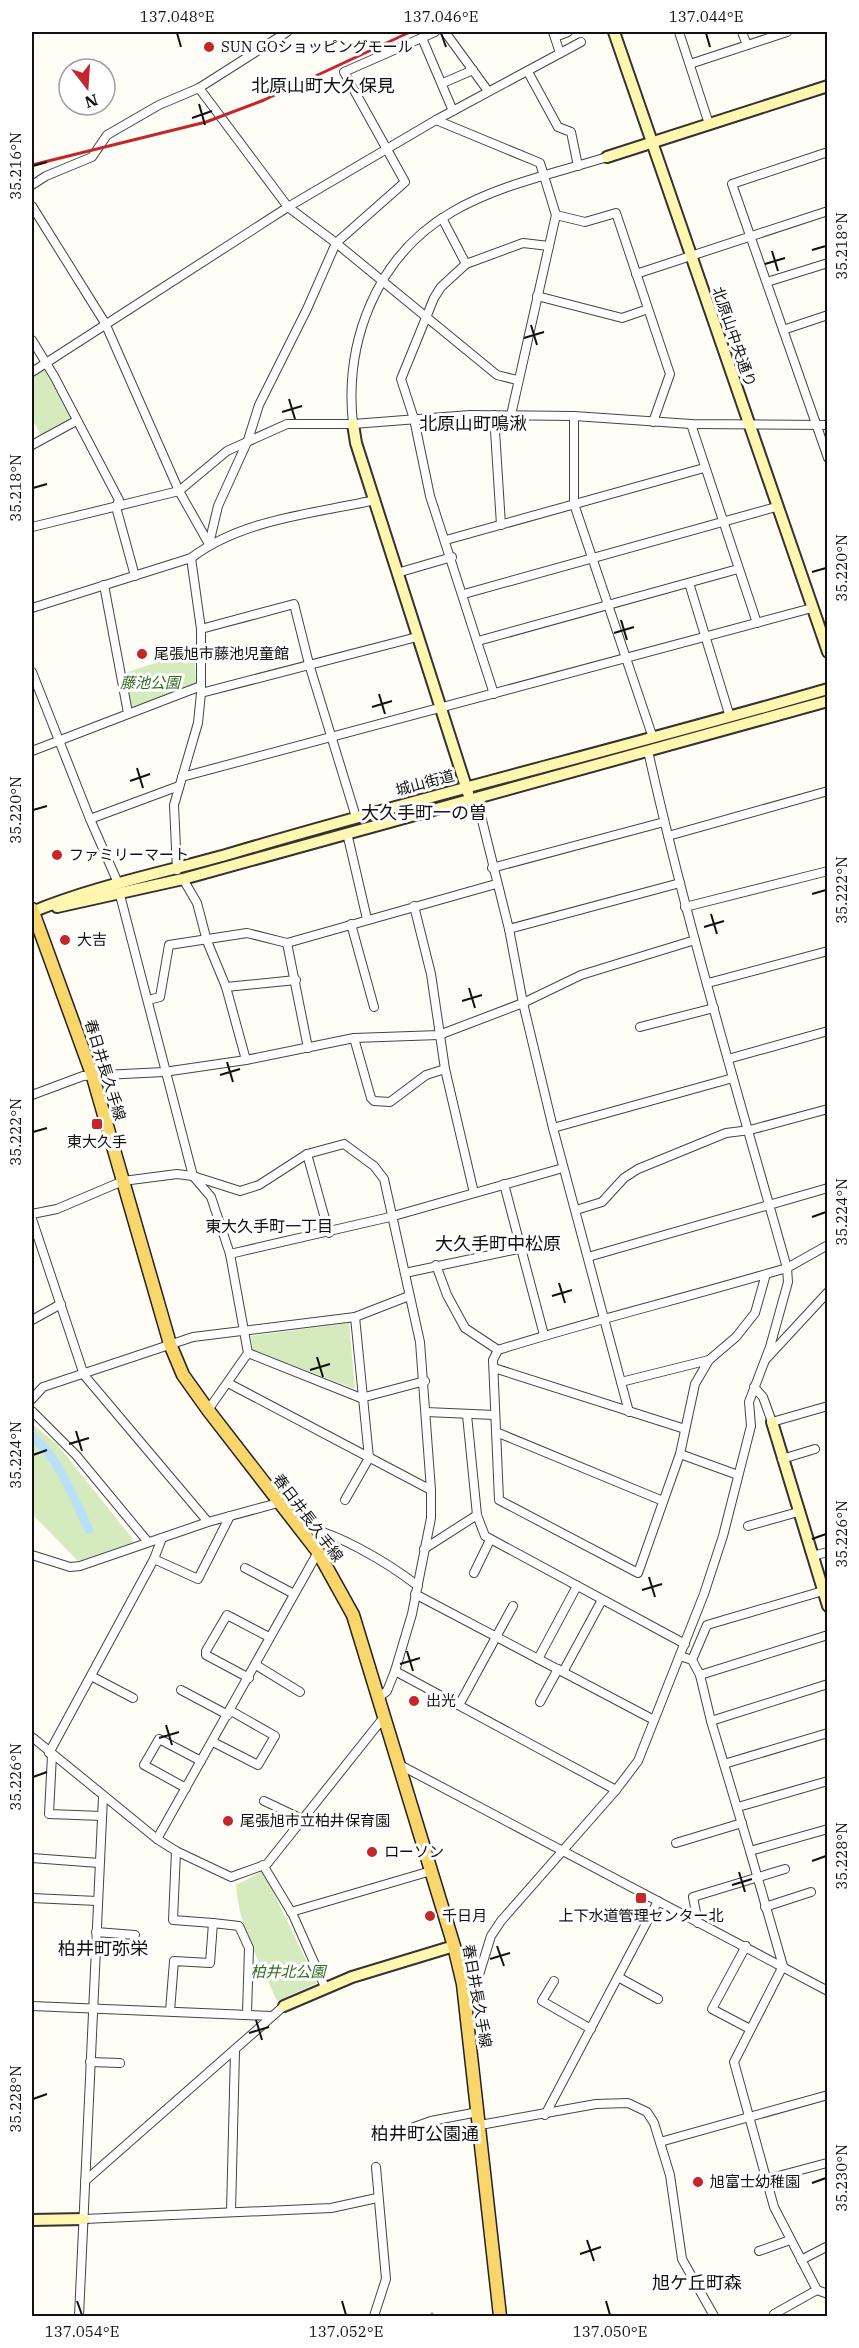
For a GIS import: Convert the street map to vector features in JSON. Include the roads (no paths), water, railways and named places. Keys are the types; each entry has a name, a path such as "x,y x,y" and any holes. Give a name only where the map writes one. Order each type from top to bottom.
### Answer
{"main road":[{"name":"春日井長久手線","path":"32,911 93,1077 170,1344 183,1375 278,1503 318,1552 353,1616 454,1946 464,1993 500,2316"}],"street":[{"path":"32,185 46,176 92,157 107,135 159,105 172,102 199,87 287,32"},
{"path":"209,544 218,506 248,440 259,405 307,309 336,243 405,182 344,72 435,32"},
{"path":"445,32 488,91"},
{"path":"560,52 554,34 568,32"},
{"name":"北原山中央通り","path":"614,32 776,507 812,608 822,619 828,652"},
{"path":"679,32 709,124"},
{"path":"742,32 747,45"},
{"path":"690,64 787,32"},
{"path":"422,38 453,111"},
{"path":"32,372 288,207 386,148 581,42"},
{"path":"443,83 473,70"},
{"path":"528,72 558,127 571,132 578,166"},
{"path":"629,1412 553,1128 523,1003 509,929 478,808 471,799 440,709 356,442 351,399 354,353 365,317 382,281 406,249 442,218 481,198 828,86"},
{"path":"199,87 288,207 336,243 497,375 517,380"},
{"path":"435,120 540,163 556,215 517,380 511,415"},
{"path":"828,152 732,184 828,458"},
{"path":"32,206 105,323 179,491 209,544"},
{"path":"636,274 828,211"},
{"path":"556,215 585,222 616,213 669,374 653,422"},
{"path":"442,218 466,264"},
{"path":"494,694 464,594 430,496 414,418 401,379 441,287 466,264 523,243 549,246"},
{"path":"767,282 828,263"},
{"path":"537,296 622,318 648,309"},
{"path":"783,330 828,315"},
{"path":"32,339 119,501 116,507 135,576"},
{"path":"494,415 501,525"},
{"path":"32,527 179,491 227,451 287,424 353,424 414,418 511,415 574,416 691,424 828,425"},
{"path":"574,416 574,504 653,738"},
{"path":"32,444 76,421"},
{"path":"691,424 757,623"},
{"path":"446,540 704,468"},
{"path":"32,608 191,558 209,544 244,529 375,500"},
{"path":"464,594 776,507"},
{"path":"397,573 452,557"},
{"path":"191,558 201,629 201,690 198,723 174,805 180,874 197,903 207,941 226,987 246,1060"},
{"path":"478,641 738,569"},
{"path":"689,583 730,717"},
{"path":"104,585 128,713"},
{"path":"201,629 294,604 330,738 356,817"},
{"path":"182,777 812,608"},
{"path":"32,751 128,713 201,690 417,637"},
{"path":"32,672 58,741 118,883"},
{"name":"城山街道","path":"32,911 120,895 356,817 828,689"},
{"name":"城山街道","path":"32,911 118,883 180,874 347,833 828,700"},
{"path":"464,1993 478,1978 491,1936 561,1850 616,1790 638,1761 685,1644 723,1536 751,1426 749,1402 770,1347 788,1282 787,1268 750,1130 685,907 648,751"},
{"path":"90,819 179,786"},
{"path":"668,836 828,791"},
{"path":"492,868 664,822"},
{"path":"347,833 367,919"},
{"path":"685,907 828,871"},
{"path":"509,929 680,883"},
{"path":"148,1000 160,997 169,945 207,941 247,933 287,943 496,884"},
{"path":"120,895 148,1000 164,1072 193,1176 211,1197 230,1254 248,1353 208,1410"},
{"path":"414,906 431,974 444,1069 474,1193"},
{"path":"351,924 374,1007"},
{"path":"32,1095 83,1076 164,1072 246,1060 354,1038 440,1035 523,1003 581,975 696,940"},
{"path":"287,943 308,1048"},
{"path":"708,983 828,951"},
{"path":"226,987 296,980"},
{"path":"640,1027 714,1008"},
{"path":"728,1059 828,1031"},
{"path":"354,1038 371,1098 374,1101 390,1102 426,1076 444,1069"},
{"path":"553,1128 733,1078"},
{"path":"576,1210 602,1202 624,1178 638,1169 726,1133 750,1130 828,1109"},
{"path":"208,1522 84,1374 32,1216 57,1209 123,1181 177,1174 193,1176 240,1191 260,1185 308,1154 344,1144 364,1159 384,1179 390,1217 420,1342 431,1490 430,1518 416,1590 396,1671 387,1691 378,1698"},
{"path":"308,1154 328,1233"},
{"path":"230,1254 390,1217 563,1167"},
{"path":"504,1184 523,1248 544,1335"},
{"path":"588,1257 828,1188"},
{"path":"766,1274 755,1313 736,1336 709,1360 695,1384 681,1454 638,1573 499,1500 493,1360 498,1350 544,1335 605,1321 766,1274 787,1268 828,1245"},
{"path":"405,1273 523,1248"},
{"path":"436,1265 447,1295 465,1328 498,1350"},
{"path":"762,1363 828,1292"},
{"path":"32,1399 43,1387 193,1337 355,1317 409,1296"},
{"path":"32,1320 61,1304"},
{"path":"345,1500 369,1458 361,1398 355,1317"},
{"path":"248,1353 361,1398 424,1381"},
{"path":"621,1382 709,1360"},
{"path":"494,1368 685,1429"},
{"path":"228,1383 431,1490"},
{"path":"754,1387 764,1397 828,1606"},
{"path":"772,1422 828,1406"},
{"path":"32,1411 76,1455 148,1542"},
{"path":"426,1412 495,1415"},
{"path":"467,1415 477,1515 485,1536 685,1644"},
{"path":"496,1432 663,1501"},
{"path":"782,1459 814,1449"},
{"path":"681,1454 738,1475"},
{"path":"32,1556 70,1567 80,1566 208,1522 278,1503"},
{"path":"748,1526 798,1512"},
{"path":"424,1549 477,1515"},
{"path":"154,1559 198,1579 230,1516"},
{"path":"297,1527 312,1527 332,1535 401,1573 416,1590 496,1637 654,1720"},
{"path":"102,1816 49,1814 51,1754 154,1559 162,1538"},
{"path":"474,1573 490,1540"},
{"path":"157,1839 230,1713 269,1637 318,1552"},
{"path":"812,1557 828,1552"},
{"path":"244,1568 294,1594"},
{"path":"538,1659 577,1586"},
{"path":"692,1660 707,1625 823,1591"},
{"path":"540,1702 602,1600"},
{"path":"459,1705 513,1606"},
{"path":"249,1678 206,1655 206,1651 226,1615 269,1637"},
{"path":"700,1675 828,1635"},
{"path":"680,1656 692,1660 700,1675 711,1721 783,1966 734,2062 774,2207 817,2290 828,2294"},
{"path":"256,1665 300,1692"},
{"path":"396,1671 616,1790"},
{"path":"91,1676 133,1698"},
{"path":"711,1721 828,1684"},
{"path":"182,1690 275,1736 258,1765 213,1742"},
{"path":"32,1737 157,1839 176,1851 231,1877 267,1864 384,1717"},
{"path":"724,1764 828,1733"},
{"path":"186,1788 144,1765 159,1739 201,1761"},
{"path":"398,1764 828,1991"},
{"path":"738,1808 828,1781"},
{"path":"79,2316 103,1797"},
{"path":"264,1801 302,1820"},
{"path":"676,1843 742,1823"},
{"path":"750,1851 828,1829"},
{"path":"176,1851 172,1920 239,1926 249,1948 247,2013"},
{"path":"32,1858 99,1863"},
{"path":"263,1865 291,1912 325,1987"},
{"path":"698,1923 693,1897 785,1869"},
{"path":"291,1912 431,1871"},
{"path":"765,1907 812,1892"},
{"path":"32,1898 97,1901"},
{"path":"545,2115 658,1901"},
{"path":"170,2011 174,1961 210,1963 213,1923"},
{"path":"96,1932 135,1935"},
{"path":"85,2181 284,2006 325,1987 454,1946"},
{"path":"746,1946 712,2009 750,2029"},
{"path":"618,1977 658,1999"},
{"path":"554,1981 542,2001 591,2029"},
{"path":"32,2006 247,2013 271,2016"},
{"path":"231,2212 235,2051"},
{"path":"90,2062 120,2063"},
{"path":"660,2142 828,2095"},
{"path":"480,2125 596,2104 628,2103 647,2112 660,2142 670,2175 682,2259 714,2316"},
{"path":"400,2132 431,2121 478,2112"},
{"path":"767,2179 826,2163"},
{"path":"374,2316 386,2279 376,2167"},
{"path":"32,2220 331,2208 377,2198"},
{"path":"759,2251 790,2240"},
{"path":"801,2260 828,2246"},
{"path":"774,2314 817,2290"}],"waterway":[{"path":"32,1436 58,1468 89,1530"}],"railway":[{"path":"32,165 206,122 264,100 410,32"}],"place":[{"name":"SUN GOショッピングモール","path":"209,47"},
{"name":"尾張旭市藤池児童館","path":"142,654"},
{"name":"ファミリーマート","path":"57,855"},
{"name":"大吉","path":"65,940"},
{"name":"東大久手","path":"97,1124"},
{"name":"出光","path":"414,1701"},
{"name":"尾張旭市立柏井保育園","path":"228,1821"},
{"name":"ローソン","path":"372,1852"},
{"name":"上下水道管理センター北","path":"641,1898"},
{"name":"千日月","path":"430,1916"},
{"name":"旭富士幼稚園","path":"698,2182"}],"district":[{"name":"北原山町大久保見","path":"323,86"},
{"name":"北原山町鳴湫","path":"473,424"},
{"name":"大久手町一の曽","path":"424,813"},
{"name":"東大久手町一丁目","path":"269,1226"},
{"name":"大久手町中松原","path":"498,1244"},
{"name":"柏井町弥栄","path":"103,1949"},
{"name":"柏井町公園通","path":"425,2134"},
{"name":"旭ケ丘町森","path":"697,2283"}],"park label":[{"name":"藤池公園","path":"150,683"},
{"name":"柏井北公園","path":"288,1972"}]}
